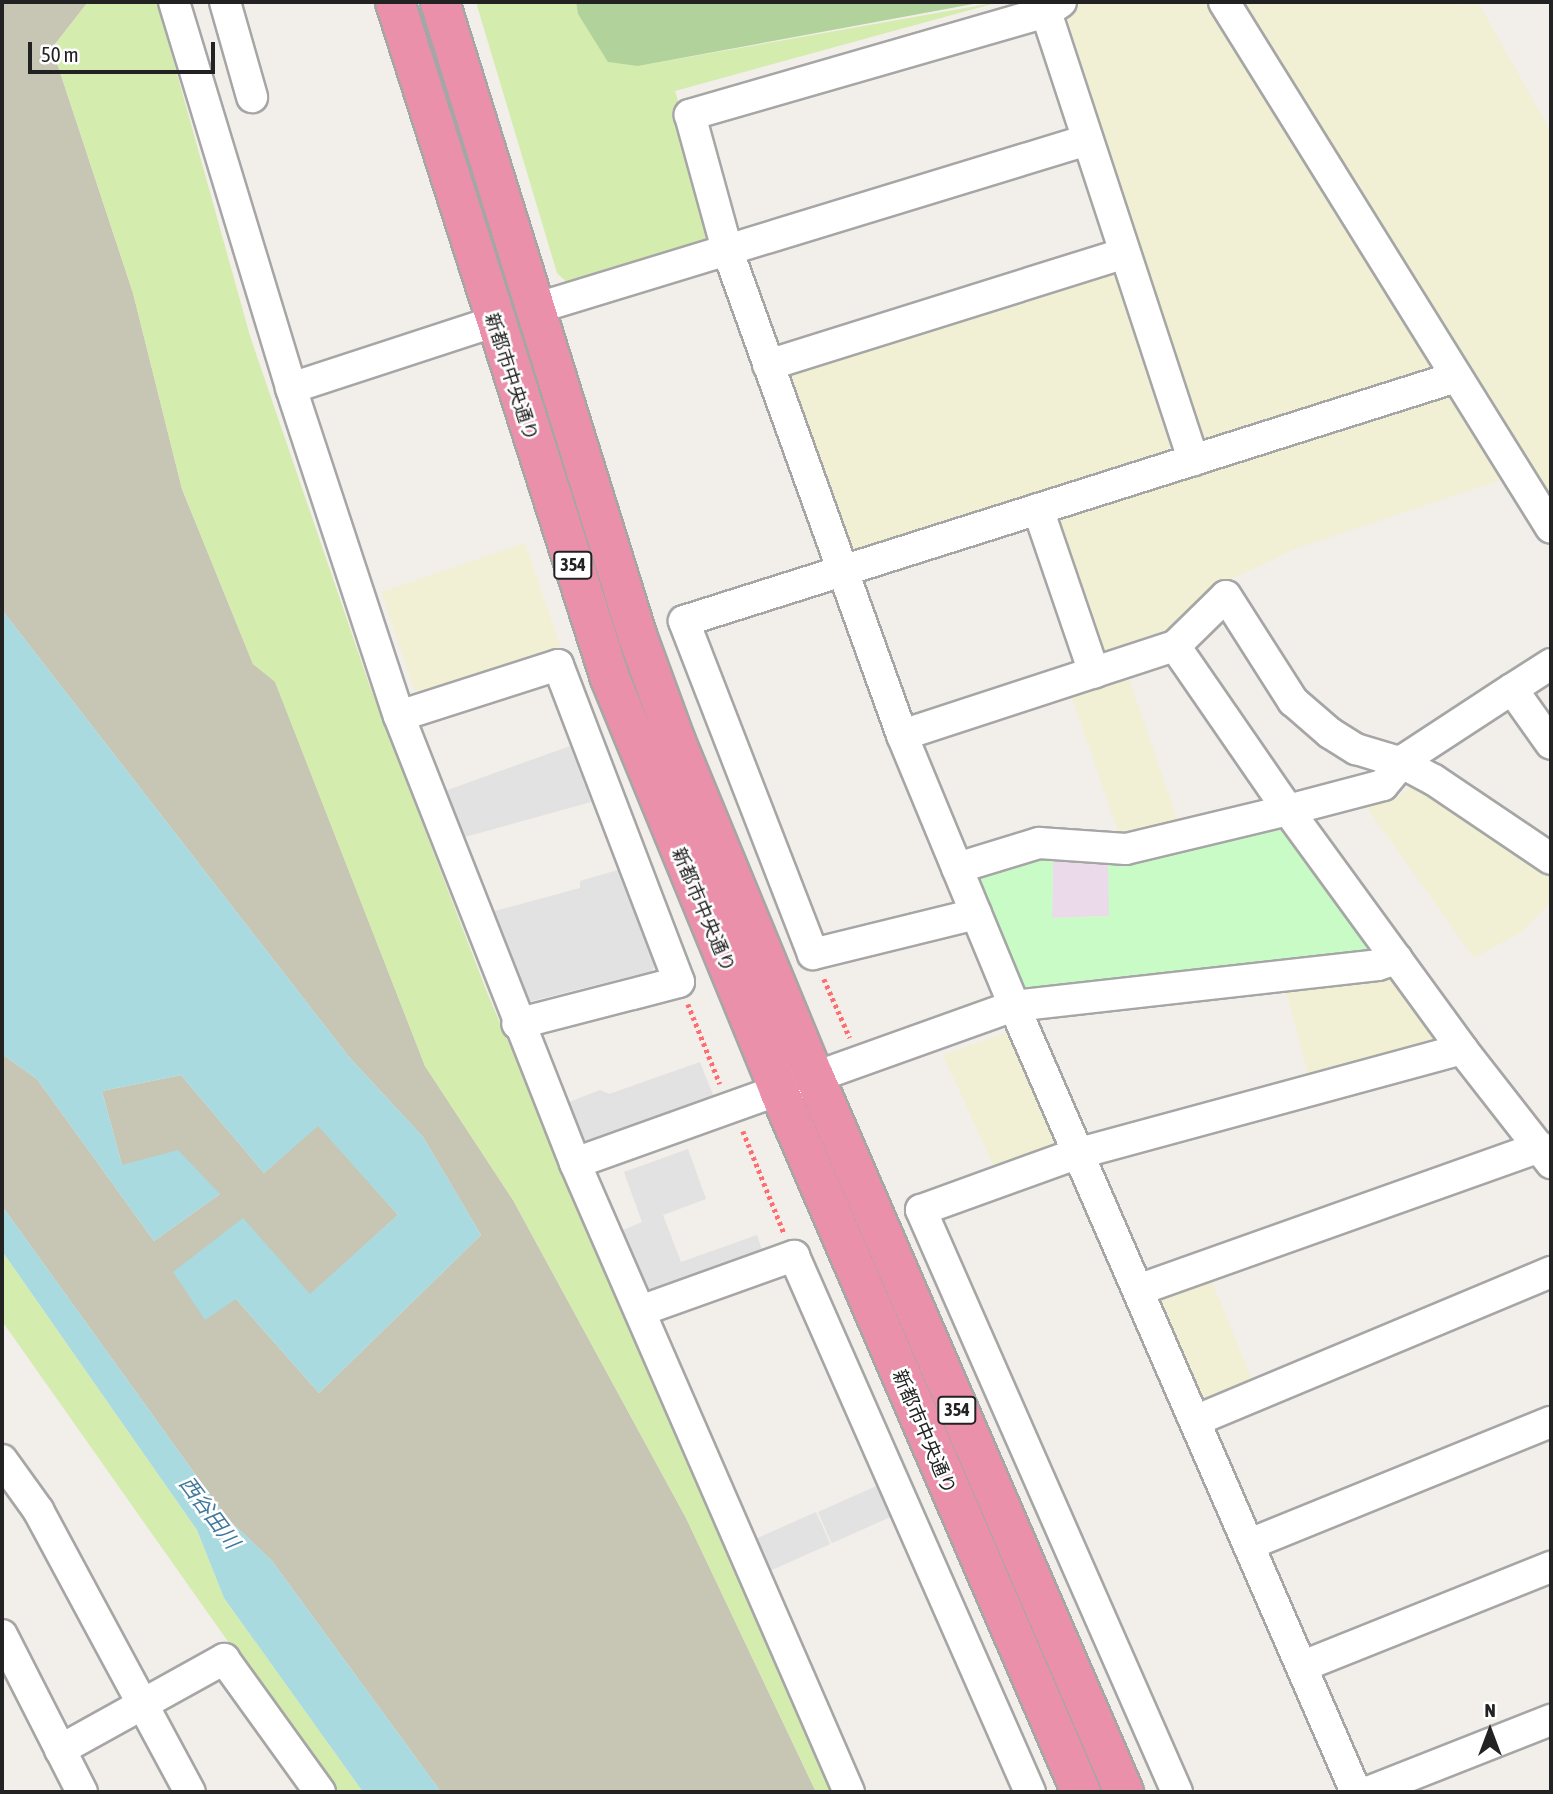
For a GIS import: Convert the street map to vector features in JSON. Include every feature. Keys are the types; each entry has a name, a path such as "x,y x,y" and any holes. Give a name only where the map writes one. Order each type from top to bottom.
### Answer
{"highway":[{"name":"新都市中央通り","path":"395,2 493,322 610,678 779,1091 1081,1792"},
{"name":"新都市中央通り","path":"440,2 641,648 815,1078 1124,1792"}],"street":[{"path":"174,2 291,388 400,716 517,1024 575,1163 849,1792"},
{"path":"225,2 252,97"},
{"path":"1224,2 1551,528"},
{"path":"1193,460 1087,140 1054,7 690,115 727,249 841,573 902,735 1076,1154 1196,1420 1356,1792"},
{"path":"534,309 1087,140"},
{"path":"768,365 1123,254"},
{"path":"291,388 493,322"},
{"path":"976,914 813,954 684,621 1456,377"},
{"path":"1038,509 1094,673"},
{"path":"902,735 1175,646 1226,596 1293,701 1307,715 1356,749 1402,763 1551,859"},
{"path":"1138,1290 1545,1155 1462,1049 1288,810 1175,646"},
{"path":"957,868 1039,843 1126,849 1383,785 1402,763 1551,664"},
{"path":"400,716 558,665 679,982 517,1024"},
{"path":"1512,689 1551,744"},
{"path":"575,1163 1014,1006 1378,965 1397,959"},
{"path":"1177,1792 921,1210 1076,1154 1462,1049"},
{"path":"640,1311 794,1256 1030,1792"},
{"path":"1196,1420 1551,1272"},
{"path":"1250,1544 1551,1422"},
{"path":"2,1460 37,1510 190,1792"},
{"path":"1303,1666 1551,1567"},
{"path":"2,1635 82,1792"},
{"path":"60,1750 224,1659 320,1792"},
{"path":"1368,1792 1551,1720"}],"path":[{"path":"813,954 853,1045"},
{"path":"679,982 724,1093"},
{"path":"739,1122 794,1256"}],"shaded area":[{"path":"2,2 88,2 52,48 133,293 182,489 253,664 275,681 425,1066 513,1200 686,1518 816,1792 441,1792 272,1561 226,1517 2,1206 2,1054 37,1079 154,1241 220,1194 122,1165 102,1091 181,1075 264,1173 318,1125 398,1215 310,1295 236,1299 319,1393 481,1235 423,1137 349,1057 2,610"},
{"path":"570,746 591,802 461,838 445,791"},
{"path":"1053,856 1108,860 1110,916 1052,918"},
{"path":"621,869 659,959 652,971 528,1002 518,996 491,912 580,888 580,881"},
{"path":"700,1062 715,1100 589,1147 580,1142 564,1104 600,1090 609,1094"},
{"path":"688,1149 706,1199 663,1215 681,1262 757,1235 763,1253 654,1291 645,1289 618,1232 642,1222 624,1172"},
{"path":"881,1484 895,1515 832,1543 818,1512"},
{"path":"816,1512 830,1544 767,1572 753,1540"}],"green space":[{"path":"88,2 157,2 250,336 369,684 488,995 834,1792 816,1792 686,1518 513,1200 425,1066 275,682 253,664 182,489 133,293 52,48"},
{"path":"476,2 576,2 578,14 638,66 999,2 675,91 718,230 711,239 571,286 557,273"},
{"path":"576,2 984,2 638,66 608,62 578,14"},
{"path":"1079,2 1209,2 1431,363 1426,374 1209,445 1198,438 1062,24 1070,8"},
{"path":"1245,2 1456,2 1460,6 1478,2 1551,132 1551,507"},
{"path":"1107,270 1120,276 1176,443 1169,454 860,555 845,544 789,374"},
{"path":"1441,394 1455,397 1501,480 1298,548 1227,581 1167,637 1104,656 1097,651 1056,524 1060,515"},
{"path":"525,543 561,648 423,695 413,687 381,592"},
{"path":"1128,676 1179,825 1123,845 1071,696"},
{"path":"1418,781 1551,869 1551,902 1521,932 1474,958 1365,805 1399,796"},
{"path":"1276,825 1287,828 1373,945 1370,956 1029,994 1019,987 975,882 981,873 1053,856 1052,918 1109,916 1108,860"},
{"path":"1399,979 1441,1035 1439,1044 1310,1080 1285,988"},
{"path":"1005,1033 1014,1037 1060,1142 1057,1151 996,1171 943,1055"},
{"path":"4,1254 197,1530 224,1598 363,1792 334,1792 2,1321"},
{"path":"1209,1274 1253,1382 1209,1403 1197,1397 1159,1305 1166,1291"}],"water":[{"path":"2,610 349,1057 423,1137 481,1235 319,1393 236,1299 205,1320 173,1272 243,1218 310,1294 398,1215 318,1126 264,1173 181,1075 102,1091 122,1165 178,1150 220,1194 154,1241 37,1079 2,1054"},
{"name":"西谷田川","path":"2,1206 226,1517 272,1561 441,1792 363,1792 224,1598 197,1530 2,1251"}]}
